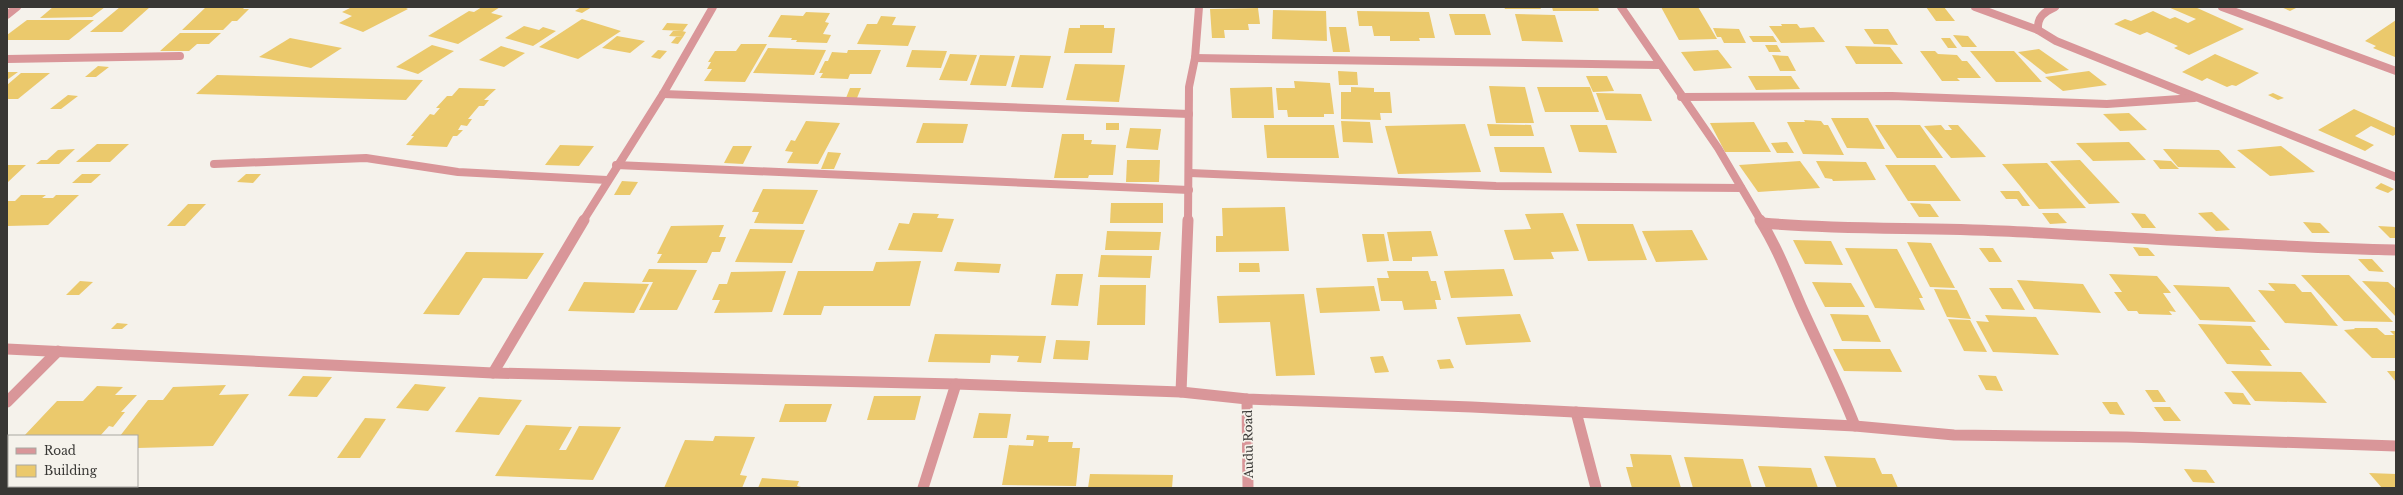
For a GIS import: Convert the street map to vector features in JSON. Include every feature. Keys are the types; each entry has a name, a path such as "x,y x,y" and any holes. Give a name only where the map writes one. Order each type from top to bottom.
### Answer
{"street":[{"path":"7,15 17,7"},
{"path":"493,374 607,180 663,94 713,7"},
{"path":"1180,392 1190,173 1189,87 1195,58 1196,24 1199,7 1191,7"},
{"path":"1621,7 1681,97 1718,148 1776,246 1801,306 1837,380 1855,426"},
{"path":"1975,7 2038,30 2056,41 2194,98 2396,177"},
{"path":"2038,30 2039,18 2043,13 2055,7"},
{"path":"2222,7 2396,71"},
{"path":"7,59 180,56"},
{"path":"1195,58 1660,65"},
{"path":"663,94 1189,114"},
{"path":"1681,97 1892,96 2107,104 2194,98"},
{"path":"214,164 366,158 458,172 607,180"},
{"path":"616,166 1189,190"},
{"path":"1190,173 1496,186 1741,188"},
{"path":"1763,223 1807,227 1999,231 2306,248 2396,250"},
{"path":"7,349 493,374 956,384 1180,392 1247,400 1576,412 1855,426 1954,434 2127,437 2396,446"},
{"path":"7,402 58,351"},
{"path":"923,488 956,384"},
{"name":"Audu Road","path":"1247,400 1248,488"},
{"path":"1576,412 1596,488"}],"building":[{"path":"53,7 105,7 92,17 40,18"},
{"path":"120,7 150,7 122,32 90,32"},
{"path":"206,7 245,7 243,9 249,9 237,21 232,21 223,30 182,30"},
{"path":"352,7 404,7 408,9 363,32 339,23 352,16 342,12"},
{"path":"482,7 500,7 491,13 503,16 458,44 428,36 469,11 474,12"},
{"path":"581,7 592,7 582,13 575,11"},
{"path":"1504,7 1540,7 1541,9 1505,9"},
{"path":"1552,7 1598,7 1599,11 1553,11"},
{"path":"1661,7 1698,7 1717,39 1679,40"},
{"path":"1926,7 1944,7 1955,21 1936,21"},
{"path":"2168,7 2195,7 2244,29 2189,55 2174,48 2178,46 2147,32 2140,35 2114,24 2125,19 2131,21 2153,11 2170,19 2175,17 2188,23 2196,19"},
{"path":"2281,7 2298,7 2290,11"},
{"path":"1258,8 1260,24 1248,24 1249,30 1224,30 1225,38 1212,38 1210,9"},
{"path":"1273,10 1326,11 1327,41 1272,39"},
{"path":"1357,11 1429,12 1435,38 1419,38 1420,41 1390,41 1390,36 1374,36 1372,26 1359,26"},
{"path":"806,12 830,13 825,22 829,23 823,34 831,35 827,43 796,42 797,40 791,40 792,38 768,37 781,15 803,16"},
{"path":"1449,14 1485,14 1491,35 1455,35"},
{"path":"1515,14 1555,15 1563,42 1522,41"},
{"path":"881,16 896,17 892,25 916,26 908,46 857,44 867,24 877,24"},
{"path":"582,19 621,31 578,59 539,47"},
{"path":"27,20 94,20 69,40 7,40 7,35"},
{"path":"2396,20 2395,57 2373,48 2376,46 2365,41"},
{"path":"667,23 688,24 683,31 662,30"},
{"path":"1781,24 1797,24 1800,28 1814,27 1825,42 1781,43 1769,26 1782,26"},
{"path":"1080,25 1104,25 1104,28 1115,28 1112,53 1064,53 1069,28 1080,28"},
{"path":"524,26 539,30 543,27 556,31 533,46 505,38"},
{"path":"1329,27 1346,27 1350,52 1333,52"},
{"path":"1713,28 1739,29 1746,43 1724,43 1721,37 1717,37"},
{"path":"1864,29 1888,29 1898,45 1874,44"},
{"path":"673,31 686,32 683,37 669,36"},
{"path":"180,33 221,33 209,44 197,44 189,51 160,51"},
{"path":"1953,35 1968,36 1977,47 1962,47"},
{"path":"617,36 645,41 630,53 602,48"},
{"path":"1749,36 1773,36 1777,42 1753,42"},
{"path":"676,37 683,37 678,44 671,43"},
{"path":"290,38 342,48 311,68 259,57"},
{"path":"1941,38 1950,38 1957,48 1948,48"},
{"path":"741,44 767,44 745,82 704,81 712,69 707,69 711,62 708,62 715,51 736,51"},
{"path":"432,45 454,51 418,74 396,67"},
{"path":"1765,45 1777,45 1781,52 1769,52"},
{"path":"501,46 525,53 504,67 479,60"},
{"path":"1845,46 1890,47 1903,64 1856,64"},
{"path":"768,48 826,50 814,75 753,73"},
{"path":"2039,49 2069,70 2046,74 2018,52"},
{"path":"658,50 667,51 660,59 651,57"},
{"path":"848,50 881,50 871,74 850,74 848,79 820,78 823,73 819,73 825,61 828,61 832,52 847,53"},
{"path":"912,50 947,51 941,68 906,67"},
{"path":"1718,50 1732,68 1694,71 1681,52"},
{"path":"1920,51 1935,51 1938,54 1957,55 1962,61 1967,61 1981,78 1957,78 1960,81 1942,81"},
{"path":"1970,51 2014,51 2042,82 1996,82"},
{"path":"950,54 977,55 967,81 939,80"},
{"path":"2215,54 2259,73 2236,86 2232,85 2227,87 2207,78 2202,81 2182,72"},
{"path":"980,55 1015,56 1006,86 970,85"},
{"path":"1020,55 1051,56 1043,88 1011,87"},
{"path":"1772,55 1788,56 1796,71 1780,71"},
{"path":"1075,64 1125,65 1119,102 1066,100"},
{"path":"98,66 109,67 96,77 85,77"},
{"path":"1338,71 1357,72 1358,85 1339,85"},
{"path":"2089,71 2107,85 2063,91 2045,77"},
{"path":"7,72 18,72 7,80"},
{"path":"21,73 50,73 18,99 7,99 7,85"},
{"path":"217,75 423,80 406,100 196,94"},
{"path":"1586,76 1607,76 1614,91 1593,92"},
{"path":"1748,76 1791,76 1800,89 1756,90"},
{"path":"1294,81 1330,83 1334,114 1324,114 1324,117 1288,117 1287,110 1278,110 1276,88 1295,88"},
{"path":"1489,86 1525,87 1534,123 1496,123"},
{"path":"1272,87 1274,118 1232,118 1230,88"},
{"path":"1351,87 1374,88 1374,92 1390,92 1392,113 1380,113 1381,120 1341,119 1341,92 1351,92"},
{"path":"1537,87 1590,87 1599,112 1545,112"},
{"path":"459,88 496,89 484,100 489,100 484,106 479,106 468,119 472,119 467,126 461,125 458,130 463,130 457,136 453,136 447,147 406,145 414,136 411,136 430,114 434,115 440,108 436,108 447,96 452,96"},
{"path":"850,88 861,88 857,98 846,98"},
{"path":"1596,93 1641,94 1652,121 1606,120"},
{"path":"2273,93 2284,98 2278,100 2268,95"},
{"path":"68,95 78,96 61,109 50,109"},
{"path":"2354,109 2396,128 2396,134 2393,136 2371,126 2355,136 2374,145 2365,151 2318,130"},
{"path":"2129,113 2147,130 2120,131 2103,114"},
{"path":"1831,118 1868,118 1885,149 1847,148"},
{"path":"1804,120 1821,121 1824,125 1828,125 1844,155 1803,154 1787,122 1805,122"},
{"path":"806,121 840,123 818,164 787,163 793,152 785,151 791,140 795,141"},
{"path":"1341,121 1370,122 1373,143 1343,142"},
{"path":"1754,122 1771,152 1725,152 1710,123"},
{"path":"923,123 968,124 963,143 916,143"},
{"path":"1106,123 1119,123 1119,130 1106,130"},
{"path":"1465,124 1481,172 1398,174 1385,126"},
{"path":"1487,124 1531,125 1534,136 1490,136"},
{"path":"1264,125 1334,125 1339,158 1267,158"},
{"path":"1570,125 1607,125 1617,153 1579,152"},
{"path":"1875,125 1920,125 1943,158 1897,158"},
{"path":"1941,125 1945,130 1952,130 1948,125 1958,125 1986,157 1951,158 1924,126"},
{"path":"1130,128 1161,129 1158,150 1126,148"},
{"path":"1062,134 1084,134 1084,140 1092,140 1091,144 1116,145 1113,175 1089,175 1088,178 1054,178"},
{"path":"1787,142 1794,153 1777,153 1771,143"},
{"path":"2129,142 2146,160 2093,161 2076,143"},
{"path":"97,144 129,144 110,162 76,162"},
{"path":"560,145 594,146 579,166 545,165"},
{"path":"733,146 752,146 743,164 724,163"},
{"path":"2281,146 2315,172 2270,176 2237,150"},
{"path":"1494,147 1544,147 1552,173 1500,172"},
{"path":"75,149 59,164 36,164 41,160 47,160 58,150"},
{"path":"2163,149 2219,150 2236,168 2178,167"},
{"path":"828,152 841,153 834,169 821,169"},
{"path":"1127,160 1160,160 1159,182 1126,182"},
{"path":"2080,160 2120,203 2089,204 2050,161"},
{"path":"2153,160 2171,161 2179,169 2160,169"},
{"path":"1800,161 1820,188 1758,192 1739,165"},
{"path":"1816,161 1866,162 1876,180 1833,181 1832,179 1825,178"},
{"path":"2047,163 2086,208 2039,209 2002,164"},
{"path":"7,165 26,165 7,183"},
{"path":"1885,165 1935,165 1961,201 1908,201"},
{"path":"82,174 101,174 91,183 72,183"},
{"path":"246,174 261,174 253,183 237,182"},
{"path":"622,181 638,182 630,195 614,195"},
{"path":"2381,183 2394,189 2388,193 2375,188"},
{"path":"763,189 818,190 803,224 754,223 759,212 752,212"},
{"path":"2000,191 2019,191 2030,206 2022,206 2017,199 2006,199"},
{"path":"21,195 46,195 42,198 53,198 56,195 79,195 48,225 7,226 7,201 15,201"},
{"path":"1111,203 1163,203 1163,223 1110,223"},
{"path":"1910,203 1930,204 1939,217 1919,217"},
{"path":"188,204 206,204 185,226 167,226"},
{"path":"1285,207 1289,251 1216,252 1216,236 1223,236 1222,208"},
{"path":"2212,212 2230,230 2216,231 2198,213"},
{"path":"913,213 939,214 937,218 954,219 942,252 888,250 899,223 909,224"},
{"path":"1563,213 1579,251 1551,252 1554,259 1514,260 1504,230 1531,229 1525,214"},
{"path":"2042,213 2058,213 2067,223 2050,224"},
{"path":"2131,213 2145,214 2156,228 2142,228"},
{"path":"2303,222 2320,223 2330,233 2312,233"},
{"path":"1576,224 1633,224 1647,260 1588,261"},
{"path":"724,225 719,237 726,237 720,252 712,252 707,263 657,263 662,254 657,254 671,226"},
{"path":"2378,226 2396,227 2396,238 2390,238"},
{"path":"750,229 805,230 792,263 735,262"},
{"path":"1692,230 1708,260 1656,262 1642,231"},
{"path":"1107,231 1161,232 1159,250 1105,250"},
{"path":"1431,231 1438,256 1412,257 1412,261 1393,261 1387,232"},
{"path":"1362,234 1384,234 1389,261 1367,262"},
{"path":"1793,240 1831,241 1843,265 1805,264"},
{"path":"1907,242 1931,243 1955,288 1930,287"},
{"path":"2133,247 2148,248 2155,256 2139,256"},
{"path":"1845,248 1897,249 1923,298 1919,298 1925,310 1875,308"},
{"path":"1979,248 1993,248 2002,262 1989,262"},
{"path":"466,252 544,253 527,279 483,278 459,315 423,314"},
{"path":"1101,255 1152,256 1150,278 1098,277"},
{"path":"2358,259 2372,259 2384,272 2369,271"},
{"path":"921,261 910,306 824,306 821,315 783,315 798,271 873,271 876,262"},
{"path":"957,262 1001,264 999,273 954,271"},
{"path":"1239,263 1259,263 1260,272 1239,272"},
{"path":"649,269 697,270 677,310 639,310 653,282 642,282"},
{"path":"1504,269 1513,296 1451,298 1444,271"},
{"path":"786,271 772,312 714,313 720,300 712,300 719,284 727,284 731,272"},
{"path":"1387,271 1428,271 1431,281 1436,281 1441,300 1435,300 1437,309 1404,310 1402,301 1381,301 1377,278 1389,278"},
{"path":"1056,274 1083,274 1078,306 1051,305"},
{"path":"2109,274 2157,276 2171,293 2163,293 2176,312 2169,311 2172,315 2139,314 2137,311 2128,311 2114,292 2122,292"},
{"path":"2301,275 2349,275 2393,322 2344,321"},
{"path":"2017,280 2083,284 2101,313 2034,309"},
{"path":"80,281 93,282 79,295 66,295"},
{"path":"2362,281 2388,282 2396,289 2396,317"},
{"path":"584,282 649,284 634,313 568,311"},
{"path":"1812,282 1851,283 1865,307 1825,307"},
{"path":"2268,283 2295,284 2302,292 2311,292 2338,326 2285,323 2258,290 2275,291"},
{"path":"1100,285 1146,285 1145,325 1097,325"},
{"path":"2173,285 2229,287 2256,322 2200,320"},
{"path":"1374,286 1380,311 1320,313 1316,288"},
{"path":"1989,288 2012,288 2025,310 2002,309"},
{"path":"1934,289 1957,290 1971,319 1947,317"},
{"path":"1304,294 1315,375 1276,376 1270,322 1219,323 1217,296"},
{"path":"1520,314 1531,342 1466,345 1457,317"},
{"path":"1830,314 1868,315 1881,342 1842,341"},
{"path":"1985,315 2036,317 2059,355 1993,352 1976,321 1989,322"},
{"path":"1948,319 1970,320 1987,352 1964,351"},
{"path":"117,323 128,324 122,329 111,329"},
{"path":"2198,324 2251,326 2270,350 2260,350 2272,366 2227,364"},
{"path":"2354,328 2377,328 2385,335 2394,335 2390,331 2396,331 2396,358 2372,358 2344,330 2355,329"},
{"path":"935,334 1046,336 1041,363 1017,362 1019,356 991,355 990,363 928,362"},
{"path":"1056,340 1090,341 1088,360 1053,359"},
{"path":"1833,349 1890,349 1902,372 1844,371"},
{"path":"1383,356 1389,372 1375,373 1370,357"},
{"path":"1450,359 1454,368 1440,369 1437,360"},
{"path":"2231,371 2301,372 2327,403 2255,401"},
{"path":"2387,371 2396,371 2396,382"},
{"path":"1978,375 1996,376 2003,391 1986,390"},
{"path":"303,376 332,377 317,397 288,396"},
{"path":"415,384 446,387 428,411 396,408"},
{"path":"226,385 219,395 249,394 213,446 138,448 138,435 121,435 148,400 163,400 173,387"},
{"path":"97,386 123,387 115,395 137,395 121,412 125,412 113,427 109,426 101,435 25,435 57,401 83,401"},
{"path":"2145,390 2158,390 2166,402 2153,402"},
{"path":"2224,392 2243,393 2251,405 2233,404"},
{"path":"874,396 921,396 915,420 867,420"},
{"path":"479,397 522,400 499,435 455,432"},
{"path":"2102,402 2117,402 2125,415 2110,414"},
{"path":"785,404 832,404 826,422 779,422"},
{"path":"2154,407 2170,407 2181,421 2164,421"},
{"path":"979,413 1011,414 1007,438 973,438"},
{"path":"365,418 386,419 360,458 337,458"},
{"path":"526,425 572,427 559,450 566,450 579,426 621,427 593,480 495,476"},
{"path":"1027,435 1049,436 1048,442 1073,442 1072,448 1080,448 1076,486 1002,485 1009,445 1033,446 1034,440 1026,440"},
{"path":"715,436 755,437 740,475 747,476 742,488 664,488 685,440 713,441"},
{"path":"1630,454 1671,455 1681,488 1632,488 1626,467 1633,467"},
{"path":"1824,456 1875,458 1882,474 1892,474 1898,488 1837,488"},
{"path":"1684,457 1743,459 1752,488 1693,488"},
{"path":"1758,466 1811,468 1818,488 1766,488"},
{"path":"2184,469 2206,470 2215,483 2193,482"},
{"path":"2369,473 2396,474 2396,488 2382,488"},
{"path":"8,474 8,487 56,487 7,488"},
{"path":"1090,474 1173,475 1172,488 1088,488"},
{"path":"762,478 799,481 797,486 805,488 758,488"}]}
